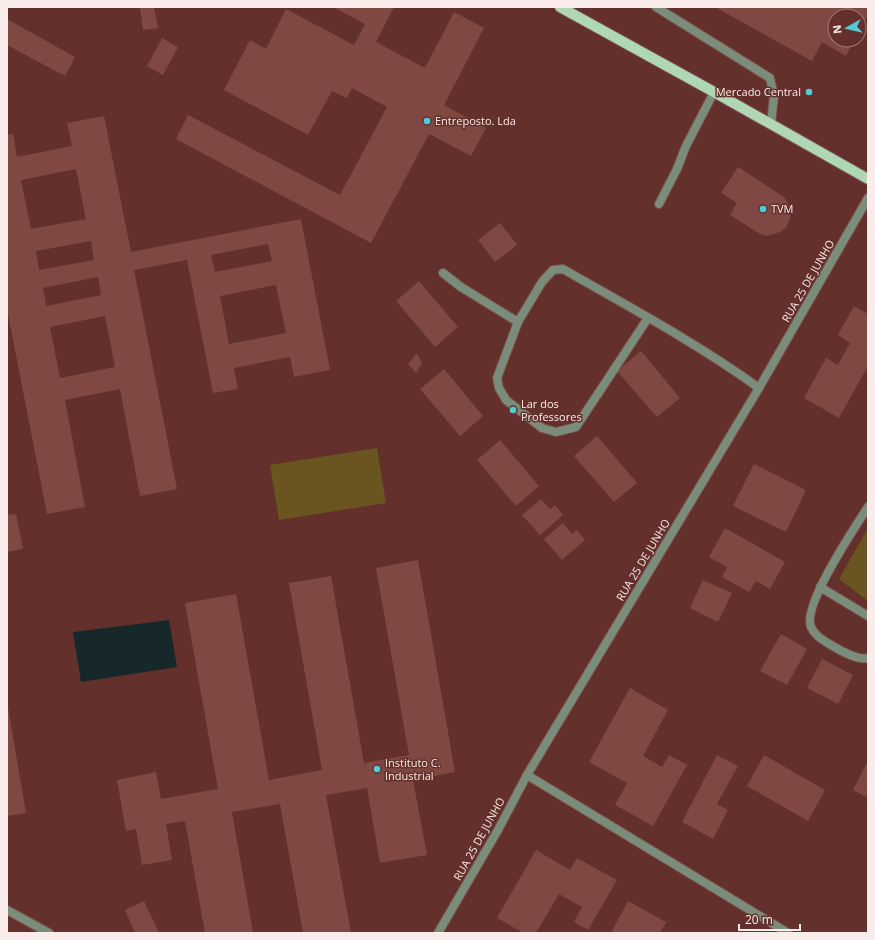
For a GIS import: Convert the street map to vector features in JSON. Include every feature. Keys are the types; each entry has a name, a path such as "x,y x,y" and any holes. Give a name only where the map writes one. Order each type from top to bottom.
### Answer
{"main road":[{"path":"560,7 575,11 868,179"}],"street":[{"path":"656,7 770,78 774,96 771,124"},
{"path":"659,204 677,170 686,146 714,92"},
{"name":"RUA 25 DE JUNHO","path":"438,933 498,830 527,775 759,388 868,198"},
{"path":"648,318 576,427 556,432 542,428 506,400 499,388 497,378 518,322 548,274 553,270 563,269 648,318 724,363 759,388"},
{"path":"443,273 461,287 518,322"},
{"path":"868,507 820,587 813,605 810,620 811,626 818,638 839,650 860,658 868,658"},
{"path":"820,587 868,616"},
{"path":"527,775 788,933"},
{"path":"7,910 49,933"}],"shaded area":[{"path":"377,448 386,503 279,520 270,465"},
{"path":"868,528 868,601 839,579"},
{"path":"169,620 177,667 81,682 73,632"}],"building":[{"path":"140,7 154,7 158,28 143,30"},
{"name":"Entreposto. Lda","path":"333,7 394,7 376,42 425,68 454,12 484,28 444,105 486,128 471,156 429,134 371,243 176,139 188,115 340,195 387,107 352,88 347,98 332,91 308,135 224,90 250,40 266,49 286,9 354,45 365,24"},
{"path":"715,7 868,7 867,17 867,8 827,8 827,45 822,42 812,61"},
{"path":"7,19 75,57 65,76 7,45"},
{"path":"162,38 178,47 163,75 147,66"},
{"path":"832,48 850,48 846,56"},
{"path":"104,116 131,252 301,219 330,370 294,377 290,357 234,368 238,389 213,393 187,260 134,270 177,489 140,496 120,389 65,400 85,507 47,514 7,309 7,135 13,134 17,157 72,146 67,123","holes":["76,169 86,219 31,229 21,180","91,241 94,260 39,270 36,251","268,244 272,261 215,272 211,255","98,277 101,295 46,306 43,288","276,285 286,333 229,344 220,296","105,316 115,367 60,378 50,327"]},
{"path":"738,167 784,197 788,203 790,218 787,226 782,231 767,236 760,234 730,215 737,203 721,193"},
{"path":"500,223 517,245 495,262 478,240"},
{"path":"419,281 458,327 435,347 396,301"},
{"path":"854,306 868,314 868,366 839,418 804,398 826,358 838,365 850,343 838,335"},
{"path":"641,351 680,398 657,417 617,371"},
{"path":"417,353 422,363 416,373 408,364"},
{"path":"444,369 483,416 460,436 420,389"},
{"path":"597,436 637,483 614,502 574,456"},
{"path":"500,440 539,486 516,506 477,460"},
{"path":"754,464 806,490 786,532 733,506"},
{"path":"541,499 550,509 555,505 563,515 540,535 522,515"},
{"path":"16,514 23,549 7,552 7,515"},
{"path":"563,523 572,534 577,530 585,540 562,560 544,539"},
{"path":"725,528 785,562 770,589 756,581 749,592 722,577 727,567 709,557"},
{"path":"418,560 455,772 413,780 427,855 380,863 367,788 326,795 351,933 303,933 280,804 232,812 253,933 205,933 185,821 166,824 172,860 142,865 136,829 126,831 117,780 156,772 161,799 218,789 185,603 236,594 269,780 322,770 289,583 331,576 364,763 409,755 376,568"},
{"path":"703,580 732,593 718,622 690,608"},
{"path":"781,634 807,649 787,685 760,671"},
{"path":"822,659 853,675 838,704 807,688"},
{"path":"630,688 668,710 643,756 662,767 669,755 687,765 653,826 615,805 627,783 589,762"},
{"path":"8,707 26,813 7,816 7,708"},
{"path":"717,755 738,766 717,804 728,810 713,839 682,822"},
{"path":"764,755 825,790 808,821 747,786"},
{"path":"868,761 868,798 853,790"},
{"path":"536,850 570,870 577,858 617,880 588,930 574,922 582,907 559,894 536,933 523,933 497,918"},
{"path":"144,901 159,933 135,933 125,910"},
{"path":"628,901 666,922 660,933 611,933"}],"place":[{"name":"Mercado Central","path":"809,92"},
{"name":"Entreposto. Lda","path":"427,121"},
{"name":"TVM","path":"763,209"},
{"name":"Lar dos Professores","path":"513,410"},
{"name":"Instituto C. Industrial","path":"377,769"}]}
